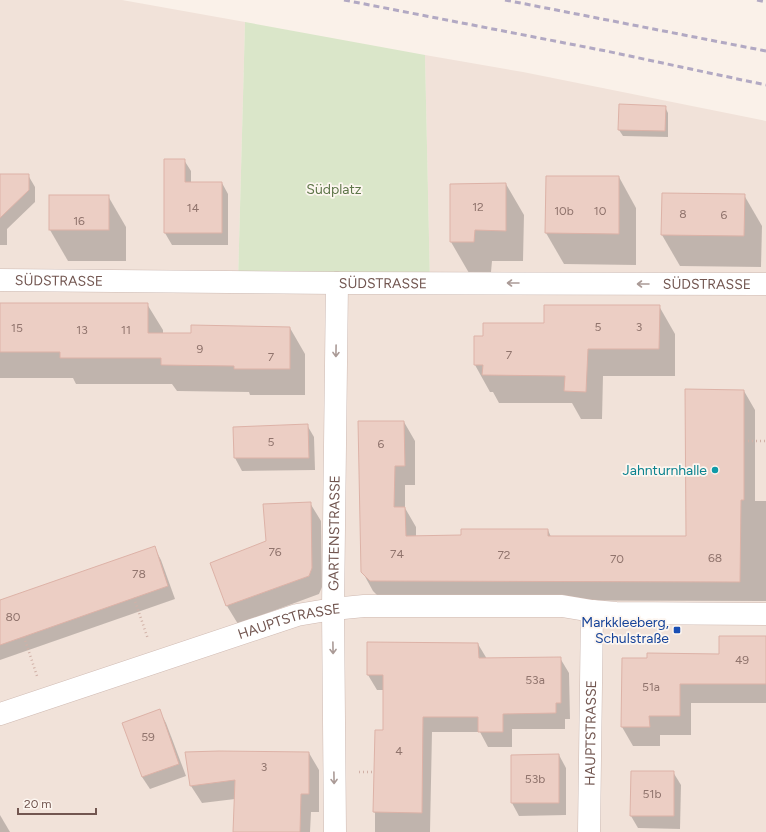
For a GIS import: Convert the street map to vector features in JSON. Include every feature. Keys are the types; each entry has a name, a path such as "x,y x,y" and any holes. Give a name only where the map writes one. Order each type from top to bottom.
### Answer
{"street":[{"name":"SÜDSTRASSE","path":"0,280 337,283 766,284"},
{"name":"GARTENSTRASSE","path":"335,832 333,609 337,283"},
{"name":"HAUPTSTRASSE","path":"0,714 297,615 333,609 364,606 562,606 616,613 766,614"},
{"name":"HAUPTSTRASSE","path":"589,832 592,611"}],"path":[{"path":"744,441 766,441"},
{"path":"134,598 148,639"},
{"path":"24,637 38,677"},
{"path":"357,772 374,772"}],"shaded area":[{"path":"0,0 122,0 245,22 238,282 430,283 425,55 523,72 766,121 766,832 0,832"}],"green space":[{"name":"Südplatz","path":"245,22 425,55 430,283 238,282"}],"building":[{"path":"619,104 666,106 665,131 618,130"},
{"path":"164,159 185,159 185,182 222,182 222,233 164,233"},
{"path":"0,174 29,174 29,190 0,218"},
{"path":"546,176 619,176 619,234 545,233"},
{"path":"506,183 506,231 475,230 474,242 450,242 450,184"},
{"path":"662,193 745,194 744,236 661,235"},
{"path":"49,195 109,195 109,230 49,230"},
{"path":"0,303 148,303 148,333 191,333 191,325 290,327 290,369 234,369 234,366 161,365 161,358 60,358 60,352 0,352"},
{"path":"544,305 660,305 659,349 588,349 586,392 564,391 565,376 482,375 483,365 474,365 474,336 483,336 483,323 544,323"},
{"path":"685,389 744,390 744,500 741,500 740,582 370,581 361,572 358,421 404,421 405,466 395,466 394,507 405,507 406,536 461,535 461,529 548,529 548,536 686,536"},
{"path":"308,424 309,458 234,458 233,427"},
{"path":"311,502 312,568 309,576 226,606 210,563 266,541 263,504"},
{"path":"155,546 168,586 0,645 0,600"},
{"path":"719,636 766,636 766,684 680,684 680,716 649,716 650,727 621,727 622,658 647,658 647,653 719,654"},
{"path":"367,642 478,643 479,658 561,657 561,703 556,703 556,713 503,714 503,732 478,732 478,717 423,717 422,813 373,812 375,730 383,730 383,675 367,675"},
{"path":"160,709 179,764 142,777 122,723"},
{"path":"185,752 309,752 309,794 301,794 300,832 233,832 235,780 190,786"},
{"path":"559,754 559,803 511,803 511,755"},
{"path":"631,771 674,771 674,816 630,816"}],"railway":[{"path":"344,0 606,51 766,85"},
{"path":"505,0 766,51"},
{"path":"757,0 766,2"}],"place":[{"name":"Jahnturnhalle","path":"715,470"},
{"name":"Markkleeberg, Schulstraße","path":"677,630"}]}
